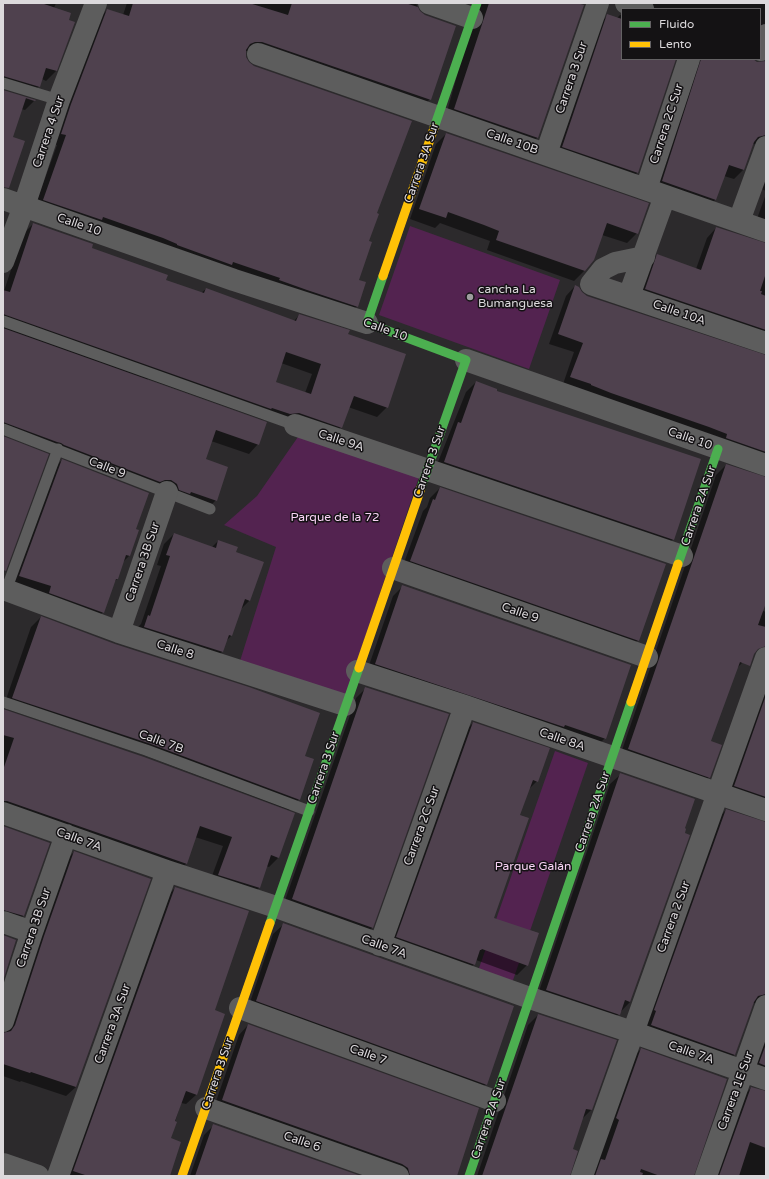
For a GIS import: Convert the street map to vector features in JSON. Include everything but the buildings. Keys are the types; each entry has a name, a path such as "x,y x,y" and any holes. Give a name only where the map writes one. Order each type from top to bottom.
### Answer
{"street":[{"name":"Carrera 4 Sur","path":"3,262 96,3"},
{"path":"429,3 475,11"},
{"name":"Carrera 3 Sur","path":"546,154 598,3"},
{"path":"626,3 640,8"},
{"name":"Carrera 3A Sur","path":"367,324 475,11"},
{"name":"Calle 10B","path":"258,54 766,231"},
{"name":"Carrera 2C Sur","path":"629,296 644,257 656,193 689,60"},
{"path":"739,222 766,146"},
{"name":"Calle 10","path":"3,199 234,280 367,324 766,465"},
{"name":"Calle 10A","path":"644,257 615,263 603,269 591,284 766,343"},
{"name":"Carrera 3 Sur","path":"182,1176 466,360"},
{"name":"Calle 9A","path":"295,425 682,556"},
{"name":"Carrera 2A Sur","path":"469,1176 718,449"},
{"name":"Carrera 3B Sur","path":"119,632 167,492"},
{"name":"Calle 9","path":"393,568 647,657"},
{"name":"Calle 8","path":"4,594 345,706"},
{"name":"Carrera 2 Sur","path":"582,1176 766,658"},
{"name":"Calle 8A","path":"357,671 465,706 766,810"},
{"name":"Carrera 2C Sur","path":"380,946 465,706"},
{"name":"Calle 7A","path":"3,813 276,908 380,946 766,1079"},
{"name":"Carrera 3B Sur","path":"3,1021 66,835"},
{"name":"Carrera 3A Sur","path":"58,1176 167,871"},
{"path":"3,922 32,932"},
{"name":"Carrera 1E Sur","path":"706,1176 766,1006"},
{"name":"Calle 7","path":"240,1008 495,1101"},
{"name":"Calle 6","path":"206,1108 398,1176"},
{"path":"3,1164 38,1176"}],"lane":[{"path":"3,83 60,100"},
{"name":"Calle 9A","path":"3,321 295,425"},
{"name":"Calle 9","path":"3,429 210,509"},
{"path":"4,594 58,449"},
{"name":"Calle 7B","path":"3,702 146,750 309,811"}],"green space":[{"name":"cancha La Bumanguesa","path":"410,226 560,280 529,369 379,315"},
{"name":"Parque de la 72","path":"300,434 419,477 345,697 240,661 276,547 224,525 257,496"},
{"name":"Parque Galán","path":"555,751 588,763 512,983 478,971"}],"traffic: fast":[{"path":"434,128 477,3"},
{"path":"383,276 367,323 466,360 421,488"},
{"path":"678,564 718,449"},
{"path":"270,923 359,668"},
{"path":"469,1176 631,702"}],"traffic: slow":[{"path":"383,276 434,128"},
{"path":"359,668 421,488"},
{"path":"631,702 678,564"},
{"path":"182,1176 270,923"}],"place":[{"name":"cancha La Bumanguesa","path":"470,297"}]}
